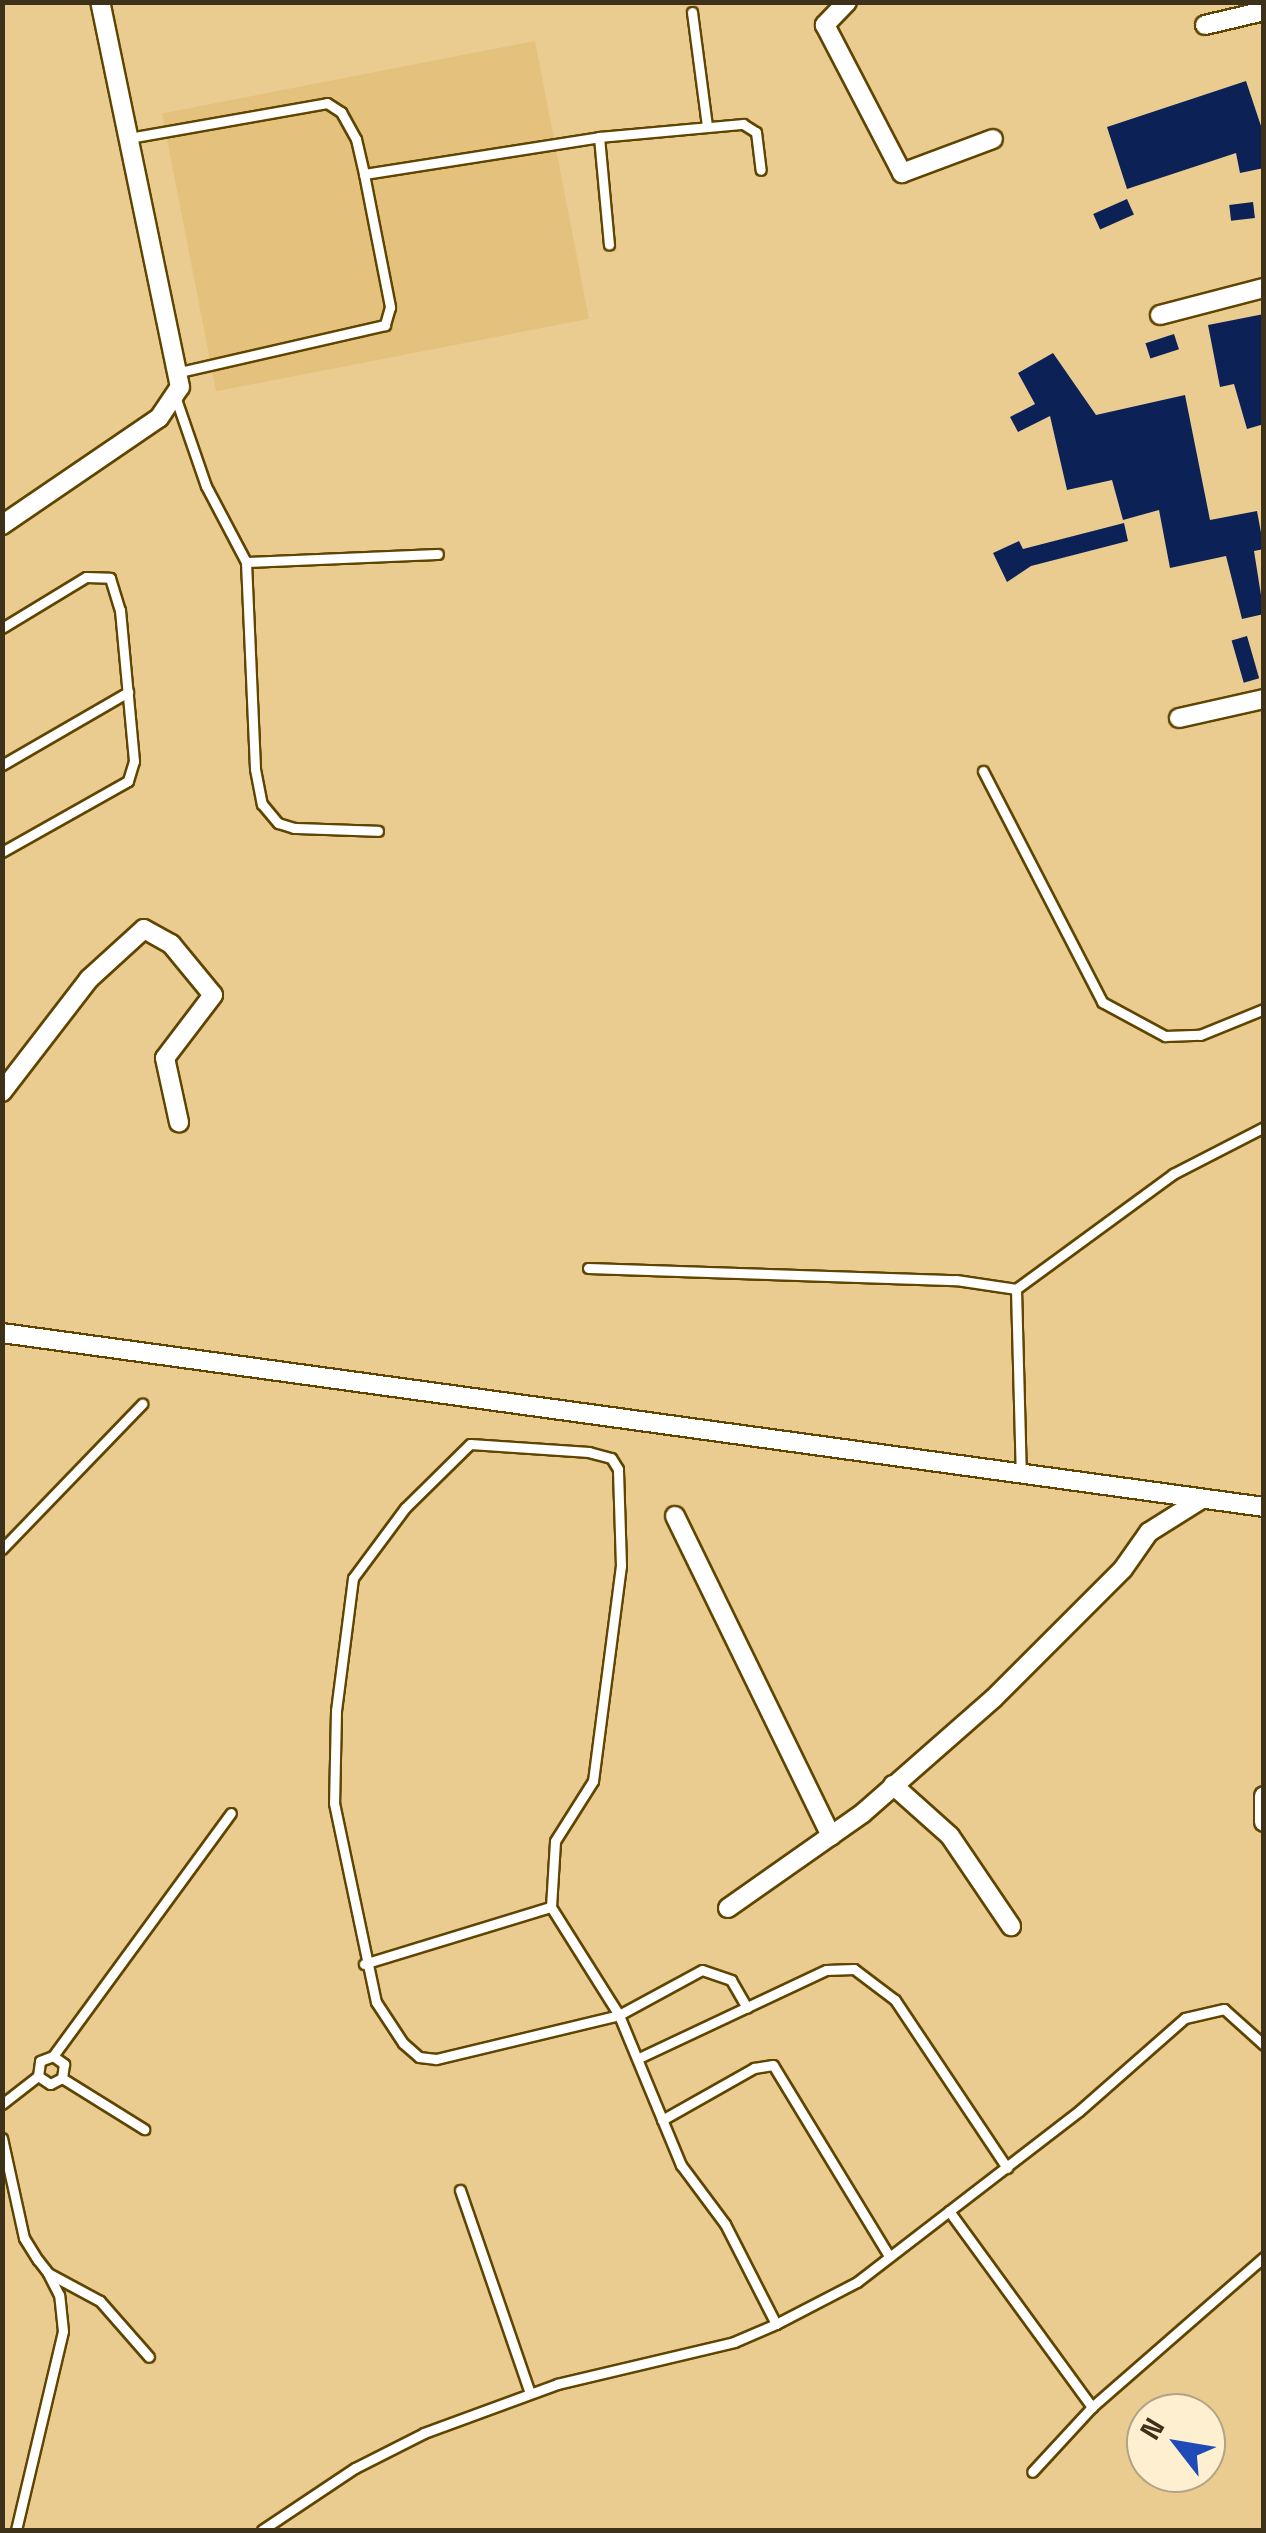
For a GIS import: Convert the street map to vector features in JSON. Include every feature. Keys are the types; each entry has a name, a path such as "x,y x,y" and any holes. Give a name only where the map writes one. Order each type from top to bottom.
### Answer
{"street":[{"path":"2,525 160,418 176,400 180,372 126,138 100,2"},
{"path":"846,2 826,25 902,173 994,140"},
{"path":"1206,25 1264,11"},
{"path":"1160,315 1264,288"},
{"path":"1179,718 1264,699"},
{"path":"2,1092 89,979 144,930 171,944 213,995 165,1058 178,1122"},
{"path":"2,1333 1264,1508"},
{"path":"728,1908 831,1836 994,1698 1122,1569 1148,1532 1200,1500"},
{"path":"675,1516 831,1836"},
{"path":"892,1785 950,1836 1011,1926"},
{"path":"1264,1796 1264,1822"}],"lane":[{"path":"692,12 707,126"},
{"path":"126,138 327,103 342,112 356,138 390,307 385,325 328,343 180,372"},
{"path":"364,174 599,137 707,126 750,127 761,170"},
{"path":"599,137 609,245"},
{"path":"176,400 206,486 246,562 255,768 262,804 278,823 294,828 378,830"},
{"path":"246,562 438,554"},
{"path":"2,628 86,577 110,578 117,586 134,761 128,781 2,852"},
{"path":"2,765 128,692"},
{"path":"983,771 1102,1002 1165,1036 1200,1035 1264,1009"},
{"path":"588,1268 956,1280 1016,1289 1173,1174 1264,1127"},
{"path":"1016,1289 1020,1474"},
{"path":"4,1542 142,1404"},
{"path":"747,2008 730,1980 707,1970 620,2015 467,2055 419,2057 388,2022 364,1964 334,1803 336,1710 353,1578 406,1508 470,1444 600,1454 618,1469 623,1488 620,1566 593,1781 555,1841 551,1908 620,2015 641,2057 681,2164 756,2278 776,2324"},
{"path":"2,2104 38,2076 40,2061 53,2056 231,1813"},
{"path":"364,1964 551,1908"},
{"path":"641,2057 826,1970 854,1969 895,2000 1007,2168"},
{"path":"262,2530 317,2491 424,2433 530,2393 734,2342 858,2282 1007,2168 1196,2012 1224,2009 1264,2044"},
{"path":"53,2056 64,2064 62,2078"},
{"path":"662,2120 754,2068 774,2066 889,2256"},
{"path":"38,2076 50,2084 62,2078"},
{"path":"62,2078 144,2129"},
{"path":"2,2138 24,2238 60,2295 63,2330 16,2530"},
{"path":"460,2190 530,2393"},
{"path":"949,2211 1092,2407"},
{"path":"1032,2472 1092,2407 1264,2257"},
{"path":"48,2273 100,2300 149,2357"}],"shaded area":[{"path":"535,41 589,319 216,391 162,114"}],"building":[{"path":"1246,81 1264,135 1264,168 1240,173 1236,153 1127,189 1107,127"},
{"path":"1127,199 1134,215 1100,230 1093,214"},
{"path":"1253,202 1255,218 1231,221 1229,205"},
{"path":"1264,314 1264,424 1247,429 1234,384 1220,387 1208,325"},
{"path":"1174,334 1179,349 1150,358 1145,343"},
{"path":"1053,353 1096,415 1185,395 1210,520 1257,511 1264,549 1254,551 1264,614 1242,619 1226,556 1170,568 1159,510 1123,520 1112,480 1067,490 1050,416 1018,432 1010,417 1035,404 1018,373"},
{"path":"1124,523 1128,541 1031,566 1007,582 993,553 1019,541 1023,549"},
{"path":"1247,636 1259,678 1244,683 1232,640"}]}
